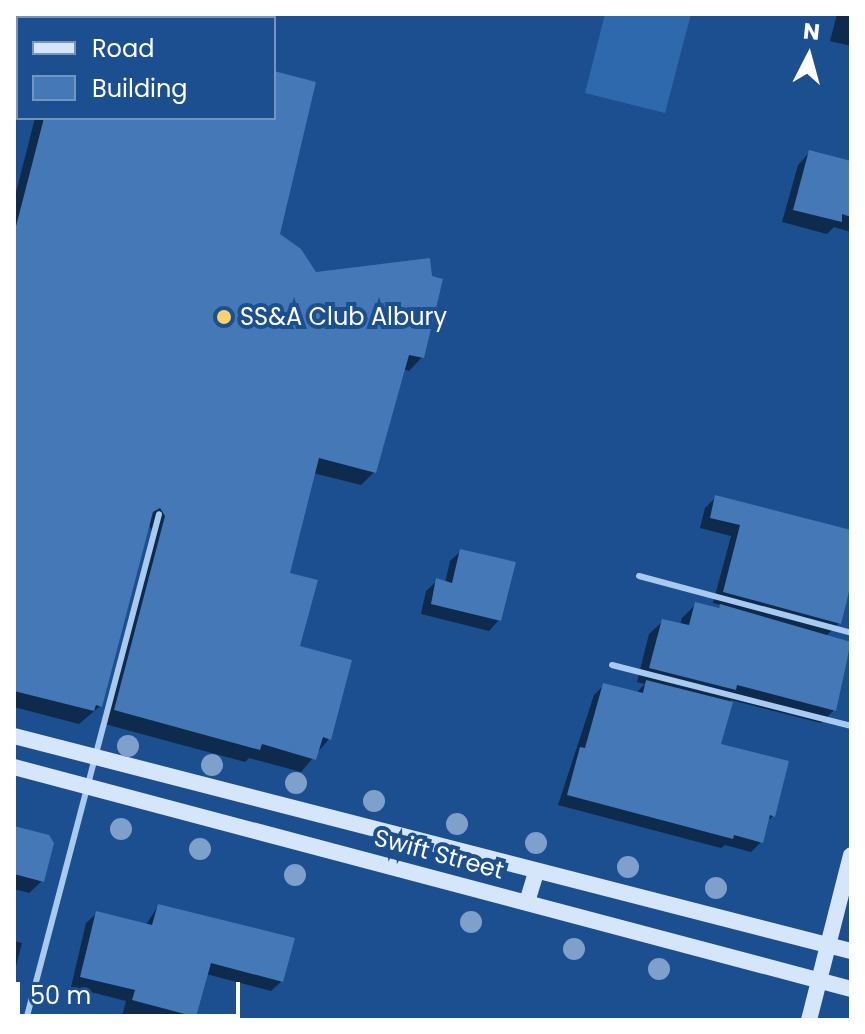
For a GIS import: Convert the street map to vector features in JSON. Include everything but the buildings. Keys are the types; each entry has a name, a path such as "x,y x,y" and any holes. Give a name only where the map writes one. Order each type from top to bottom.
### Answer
{"street":[{"name":"Swift Street","path":"14,736 851,951"},
{"name":"Swift Street","path":"14,767 851,989"},
{"path":"809,1020 851,855"},
{"path":"527,902 536,872"}],"lane":[{"path":"26,1020 159,514"},
{"path":"639,576 851,633"},
{"path":"612,665 851,726"}],"shaded area":[{"path":"605,14 691,14 665,113 585,93"}],"place":[{"name":"SS&A Club Albury","path":"224,317"}]}
